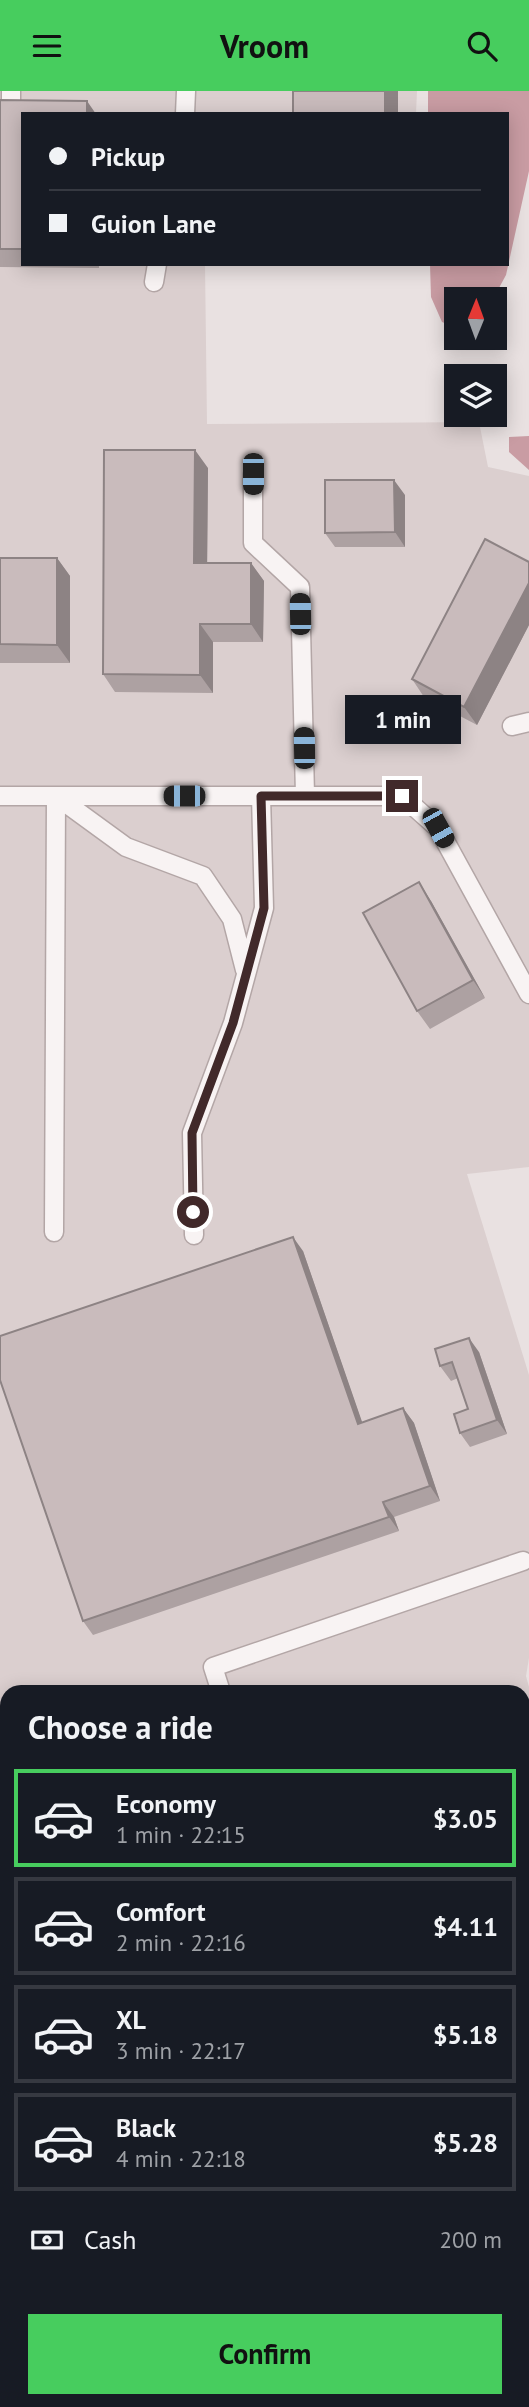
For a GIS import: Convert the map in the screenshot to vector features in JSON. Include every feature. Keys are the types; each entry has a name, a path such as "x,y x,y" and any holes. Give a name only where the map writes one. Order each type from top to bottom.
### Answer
{"street":[{"path":"185,112 186,91"},
{"path":"253,474 253,543 300,587 305,795"},
{"path":"0,796 402,796 438,828 529,993"},
{"path":"56,796 126,847 203,876 232,919 246,973"},
{"path":"54,1232 56,796"},
{"path":"194,1235 192,1133 233,1023 264,908 261,796"},
{"path":"219,1685 213,1667 523,1561"}],"shaded area":[{"path":"0,91 417,91 416,112 21,112 21,266 205,266 207,424 444,422 444,427 480,427 488,467 529,476 529,1167 467,1174 529,1375 529,1658 526,1676 528,1685 0,1685"},
{"path":"428,91 529,91 529,171 509,261 509,112 428,112"},
{"path":"430,266 508,266 500,287 444,287 444,323 431,297"},
{"path":"529,436 529,470 509,452 509,437"}],"building":[{"path":"293,91 385,91 385,112 293,112"},
{"path":"0,100 87,101 87,112 21,112 21,249 0,249"},
{"path":"104,450 195,450 194,563 251,563 251,624 200,624 200,675 103,674"},
{"path":"325,480 394,480 395,532 325,533"},
{"path":"485,539 529,562 529,583 464,707 412,679"},
{"path":"0,558 57,558 57,645 0,644"},
{"path":"419,882 473,980 417,1011 363,913"},
{"path":"293,1237 358,1424 403,1408 430,1486 383,1502 389,1517 83,1621 0,1380 0,1336"},
{"path":"469,1338 497,1420 460,1433 454,1414 468,1409 452,1362 440,1366 435,1349"}],"route":[{"path":"193,1212 192,1133 233,1023 264,908 261,796 402,796"}]}
